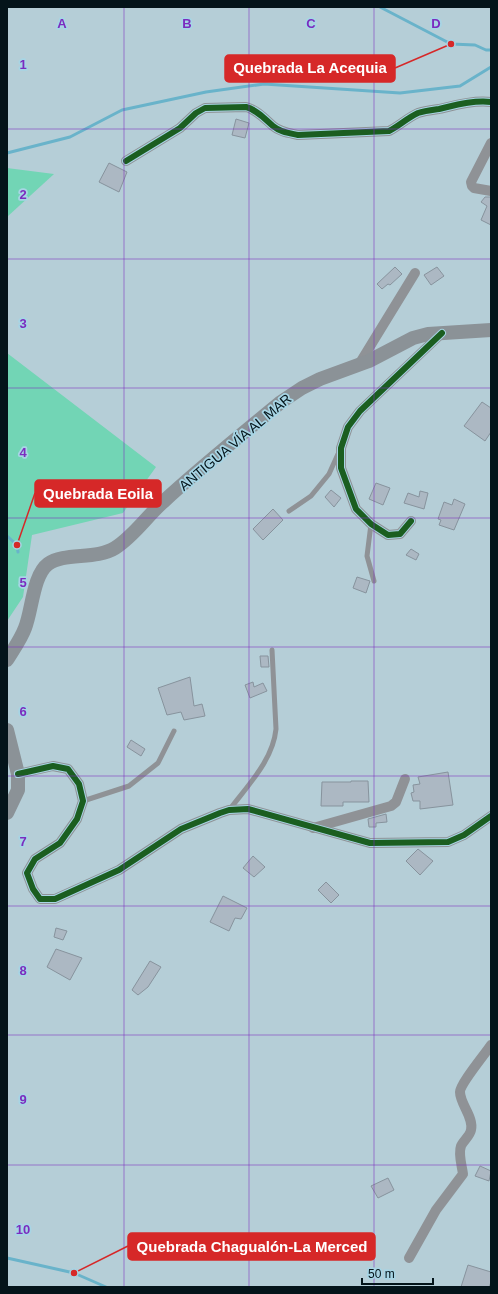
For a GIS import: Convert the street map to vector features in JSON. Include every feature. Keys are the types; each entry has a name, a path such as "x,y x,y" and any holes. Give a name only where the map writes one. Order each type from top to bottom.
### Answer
{"main road":[{"name":"ANTIGUA VÍA AL MAR","path":"7,660 25,630 41,573 48,564 60,559 92,556 115,548 162,503 281,402 302,388 320,379 358,366 413,338 428,334 491,330"},
{"path":"7,730 18,774 7,813"}],"street":[{"path":"126,161 180,128 196,113 205,108 251,108 284,132 298,135 389,131 398,127 409,118 420,112 471,102 491,102"},
{"path":"491,143 472,182 472,186 474,188 491,191"},
{"path":"358,366 415,273"},
{"path":"410,521 400,534 388,535 371,524 356,509 341,468 341,448 348,427 360,411 442,333"},
{"path":"18,774 53,766 68,769 79,784 83,801 76,819 60,843 35,859 27,873 33,889 40,899 54,899 119,870 181,829 229,810 248,809 370,843 448,842 464,835 491,816"},
{"path":"313,828 391,806 396,802 405,779"},
{"path":"409,1258 436,1210 463,1174 460,1159 460,1147 471,1130 470,1121 460,1090 463,1082 491,1045"}],"lane":[{"path":"289,511 311,496 316,490 329,474 341,448"},
{"path":"371,524 367,556 374,581"},
{"path":"229,810 270,755 275,739 276,729 272,650"},
{"path":"83,801 129,786 158,763 174,731"}],"green space":[{"path":"7,168 54,174 7,217"},
{"path":"7,353 156,467 123,513 32,535 23,597 7,621"}],"building":[{"path":"236,119 249,123 245,138 232,135"},
{"path":"109,163 127,172 119,192 99,182"},
{"path":"485,197 491,197 491,225 481,220 487,206 481,202"},
{"path":"395,267 402,274 390,285 388,284 382,289 377,284"},
{"path":"437,267 444,276 431,285 424,275"},
{"path":"482,402 491,408 491,432 485,441 464,426"},
{"path":"376,483 390,488 383,505 369,499"},
{"path":"331,490 341,498 334,507 325,497"},
{"path":"420,491 428,493 424,509 404,503 408,493 419,497"},
{"path":"454,499 465,504 454,530 439,525 441,520 438,519 444,502 452,505"},
{"path":"273,509 283,520 263,540 253,529"},
{"path":"411,549 419,554 416,560 406,555"},
{"path":"357,577 370,581 366,593 353,588"},
{"path":"260,656 268,656 269,667 261,667"},
{"path":"190,677 194,706 202,704 205,716 184,720 181,712 167,715 158,688"},
{"path":"253,682 254,687 263,683 267,691 250,698 245,685"},
{"path":"131,740 145,749 141,756 127,747"},
{"path":"448,772 453,805 420,809 420,801 413,801 411,793 414,792 413,785 420,784 418,777"},
{"path":"368,781 369,802 343,802 343,806 321,806 322,782"},
{"path":"386,814 387,822 376,823 376,827 369,827 368,819"},
{"path":"418,849 433,861 420,875 406,861"},
{"path":"253,856 265,867 254,877 243,868"},
{"path":"326,882 339,895 331,903 318,890"},
{"path":"223,896 247,908 241,919 235,918 229,931 210,922"},
{"path":"56,928 67,931 63,940 54,937"},
{"path":"56,949 82,958 70,980 47,967"},
{"path":"150,961 161,967 148,987 138,995 132,990"},
{"path":"480,1166 491,1171 489,1181 475,1176"},
{"path":"388,1178 394,1190 378,1198 371,1186"},
{"path":"468,1265 491,1272 491,1282 489,1287 461,1287"}],"waterway":[{"path":"380,7 451,44 475,45 486,50 491,50"},
{"path":"7,153 70,137 122,110 206,92 264,84 400,93 460,86 491,67"},
{"path":"7,536 17,545 18,552"},
{"path":"7,1258 74,1273 106,1287"}],"cycle path":[{"path":"126,161 180,128 196,113 205,108 250,108 279,130 298,135 389,131 420,112 472,102 491,102"},
{"path":"411,521 400,534 388,535 371,524 356,509 341,468 341,448 348,427 360,411 442,333"},
{"path":"18,774 53,766 68,769 79,784 83,801 77,819 60,843 35,859 27,873 33,889 40,899 55,899 119,870 181,829 229,810 248,809 370,843 448,842 464,835 491,816"}],"place":[{"name":"Quebrada La Acequia","path":"451,44"},
{"name":"Quebrada Eoila","path":"17,545"},
{"name":"Quebrada Chagualón-La Merced","path":"74,1273"}]}
